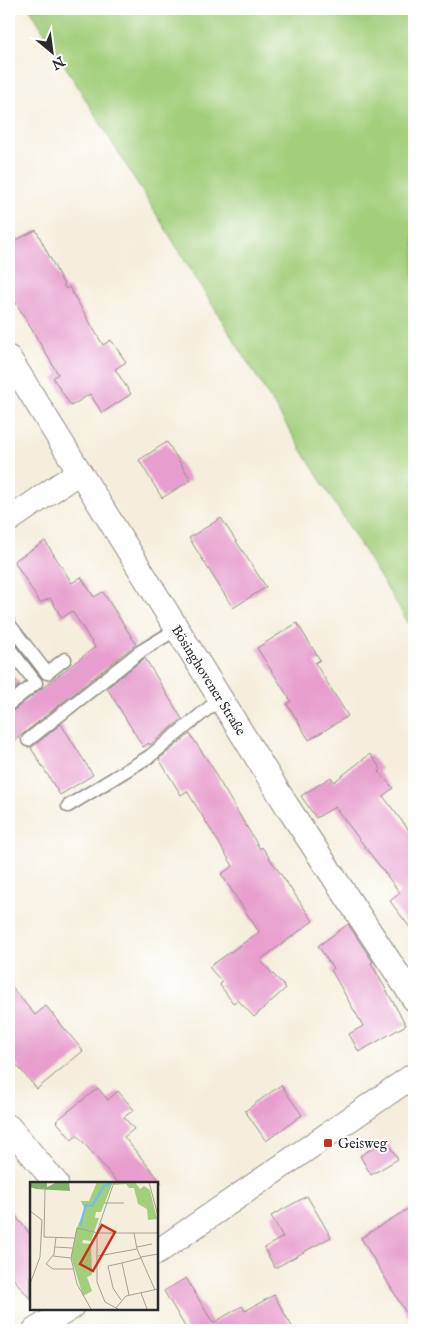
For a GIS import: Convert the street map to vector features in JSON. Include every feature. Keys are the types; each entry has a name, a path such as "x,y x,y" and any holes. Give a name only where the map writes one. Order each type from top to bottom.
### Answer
{"street":[{"name":"Bösinghovener Straße","path":"9,358 287,806 414,998"},
{"path":"9,520 79,472"},
{"path":"158,1252 414,1075"},
{"path":"9,1127 55,1182"},
{"path":"35,1330 69,1309"}],"lane":[{"path":"9,624 47,673 65,659"},
{"path":"28,740 141,651 177,629"},
{"path":"9,648 36,682 9,704"},
{"path":"68,806 150,756 221,698"}],"green space":[{"path":"30,9 414,9 414,632"}],"building":[{"path":"36,230 66,289 69,287 103,345 111,340 126,362 115,369 131,394 102,413 90,394 71,406 53,378 58,374 9,291 9,244"},
{"path":"167,442 191,480 162,498 139,460"},
{"path":"221,518 266,587 233,608 189,538"},
{"path":"45,541 72,583 81,577 94,597 103,592 136,644 9,745 9,712 95,647 72,611 62,618 50,598 40,603 14,561"},
{"path":"297,623 320,660 315,663 348,716 309,740 287,704 291,701 257,648"},
{"path":"145,658 182,719 150,745 149,743 143,747 107,688"},
{"path":"9,672 20,685 9,694"},
{"path":"61,724 93,775 60,795 31,748"},
{"path":"190,734 216,773 260,849 262,847 313,921 260,960 286,988 254,1017 238,1000 233,1003 220,985 222,982 209,967 259,932 221,874 233,866 187,791 181,795 159,759"},
{"path":"370,754 381,769 379,772 393,788 383,796 414,837 414,933 390,901 400,893 335,807 316,818 301,796 331,777 334,782"},
{"path":"348,924 373,962 371,963 406,1025 359,1052 349,1034 363,1026 331,970 333,968 318,946"},
{"path":"9,984 35,1015 46,1006 83,1051 37,1089 9,1056"},
{"path":"281,1085 302,1115 266,1141 245,1111"},
{"path":"98,1088 108,1100 118,1091 134,1110 124,1117 134,1129 124,1137 162,1183 117,1182 77,1135 72,1140 56,1121"},
{"path":"386,1140 398,1159 371,1175 360,1156"},
{"path":"307,1196 331,1237 275,1268 264,1248 283,1237 271,1216"},
{"path":"414,1205 414,1326 361,1238"},
{"path":"9,1208 30,1234 30,1299 9,1273"},
{"path":"186,1278 213,1323 242,1306 245,1311 274,1295 294,1330 187,1330 164,1291"}],"place":[{"name":"Geisweg","path":"328,1143"}]}
